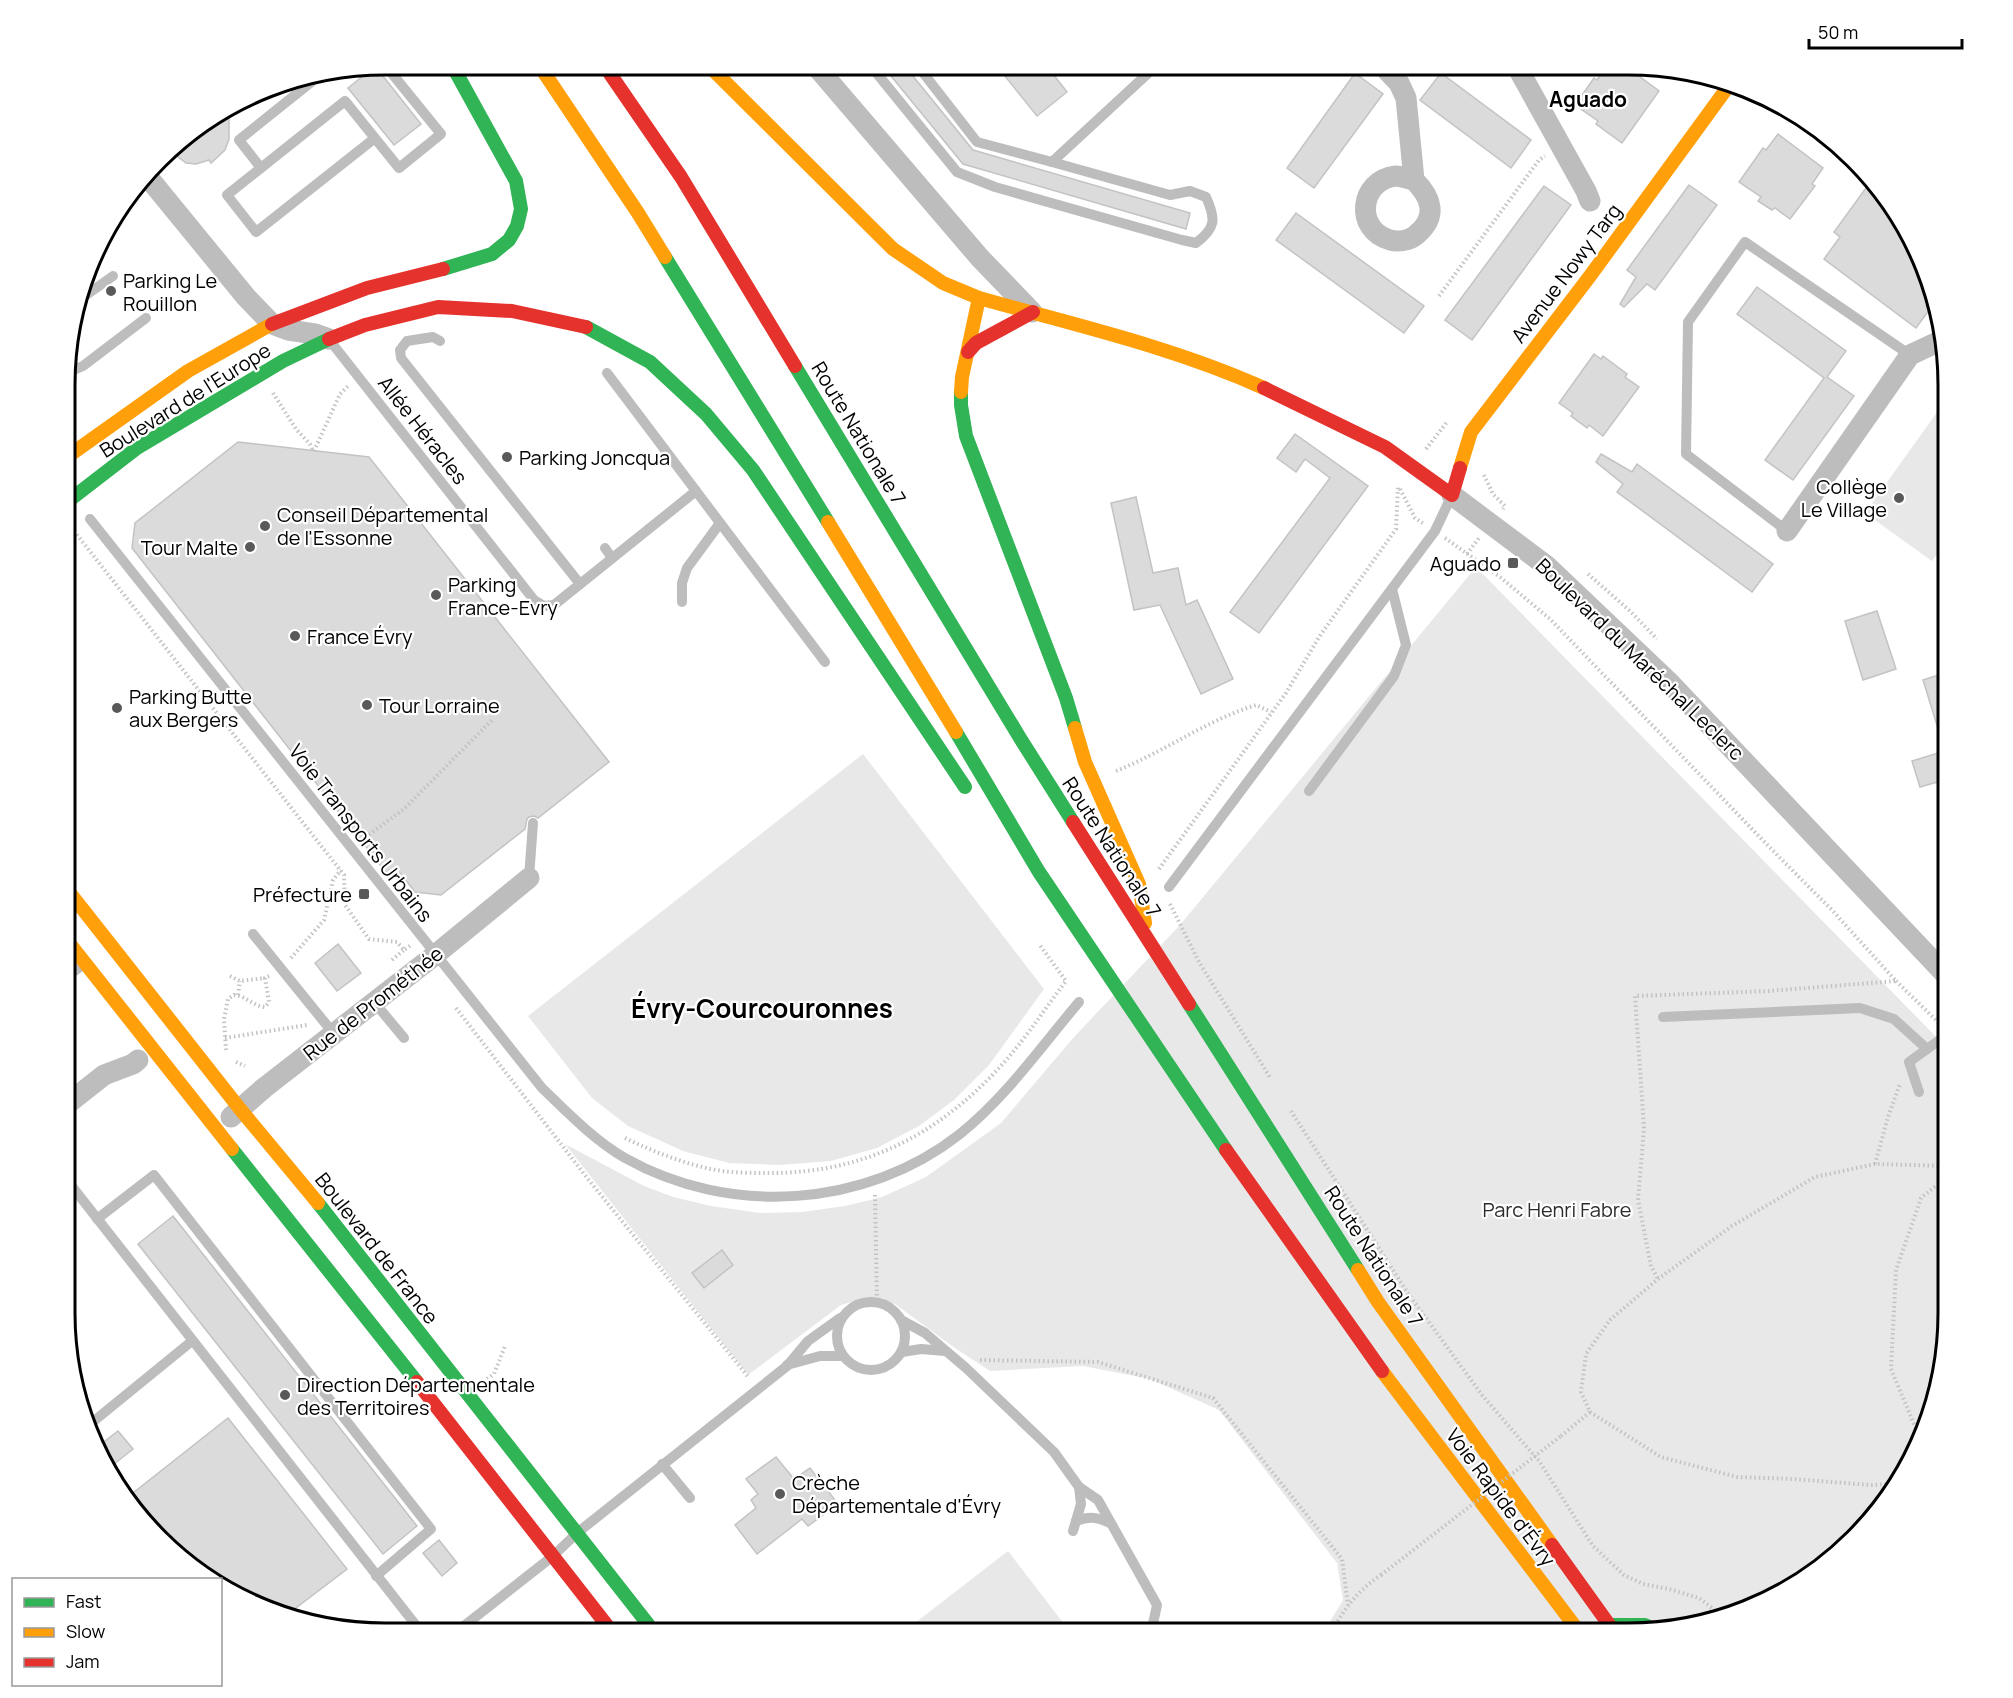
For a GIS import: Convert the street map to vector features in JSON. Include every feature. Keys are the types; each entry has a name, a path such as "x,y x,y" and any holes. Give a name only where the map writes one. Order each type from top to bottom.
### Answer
{"main road":[{"name":"Boulevard de l'Europe","path":"75,451 188,371 272,324 367,288 470,262 492,254 509,240 517,226 521,209 516,181 458,75"},
{"path":"546,75 638,213 951,723 1039,872"},
{"name":"Route Nationale 7","path":"611,75 681,177 1020,738 1378,1302 1608,1623"},
{"name":"Boulevard du Maréchal Leclerc","path":"718,75 893,249 943,284 979,298 1170,351 1225,371 1385,447 1452,495"},
{"name":"Avenue Nowy Targ","path":"1452,495 1471,432 1590,276 1725,90"},
{"path":"979,298 962,376 962,405 966,436 1066,699 1085,762 1139,884 1148,940"},
{"name":"Boulevard de l'Europe","path":"75,496 137,448 283,361 328,339 365,325 438,307 512,311 590,328 650,362 706,414 753,470 975,801"},
{"path":"968,352 976,343 1033,312"},
{"path":"1015,855 1039,872"},
{"name":"Voie Rapide d'Évry","path":"1039,872 1249,1184 1392,1385 1572,1623"},
{"name":"Boulevard de France","path":"75,899 240,1109 327,1213 647,1623"},
{"path":"75,950 605,1623"}],"street":[{"path":"824,75 980,258 1033,312"},
{"path":"1391,75 1399,83 1406,98 1414,180"},
{"path":"1522,75 1590,201"},
{"path":"151,181 246,297 272,324 328,339"},
{"path":"979,298 980,258"},
{"path":"1787,531 1910,355 1935,343"},
{"name":"Boulevard du Maréchal Leclerc","path":"1452,495 1548,567 1668,681 1938,966"},
{"name":"Rue de Prométhée","path":"217,1130 240,1109 529,878"},
{"path":"75,1098 104,1075 134,1064 138,1060"}],"lane":[{"path":"375,138 256,232 227,195 345,101 375,138 399,168 441,134 395,75"},
{"path":"878,75 957,172 995,187 1182,240 1196,243 1209,233 1214,214 1206,196 1190,191 1170,195 977,142 925,75"},
{"path":"1052,162 1146,75"},
{"path":"261,168 239,140 307,85"},
{"path":"1787,531 1686,454 1688,322 1745,242 1910,355"},
{"path":"89,293 113,276"},
{"path":"76,369 146,318"},
{"path":"440,341 433,337 407,341 400,350 401,358 580,584 696,491"},
{"name":"Allée Héracles","path":"328,339 342,353 534,600 544,606 554,605 580,584"},
{"path":"607,373 825,662"},
{"path":"1169,887 1436,531 1452,495"},
{"name":"Voie Transports Urbains","path":"90,519 542,1088 590,1133 624,1157 659,1174 700,1187 741,1194 793,1197 839,1191 874,1181 922,1160 959,1134 992,1106 1079,1002"},
{"path":"682,602 682,583 687,568 720,523"},
{"path":"604,548 612,558"},
{"path":"1309,791 1394,676 1406,645 1392,589"},
{"path":"529,878 533,823"},
{"path":"253,934 334,1034"},
{"path":"75,970 85,963"},
{"path":"374,1002 404,1038"},
{"path":"1663,1017 1860,1008 1894,1019 1927,1049"},
{"path":"1919,1092 1909,1062 1927,1049 1938,1037"},
{"path":"97,1219 154,1174 431,1528 376,1576"},
{"path":"75,1189 413,1623"},
{"path":"469,1623 662,1464 787,1365 808,1341 853,1306 864,1302 877,1302 892,1309 901,1320 925,1334 945,1350 1054,1452 1079,1486 1098,1500 1157,1605 1153,1623"},
{"path":"840,1318 836,1335 838,1349 856,1367 875,1370 893,1362 902,1352 905,1334 901,1320"},
{"path":"94,1421 192,1341"},
{"path":"902,1352 921,1349 945,1350"},
{"path":"787,1365 820,1356 843,1356"},
{"path":"662,1464 690,1498"},
{"path":"1079,1486 1081,1504 1074,1526 1090,1517 1097,1517 1110,1523"}],"path":[{"path":"1439,296 1539,160 1561,145"},
{"path":"272,391 313,451 340,394"},
{"path":"1412,467 1450,417"},
{"path":"1159,869 1286,693 1319,638 1396,529 1398,485 1415,518 1500,577 1550,619 1938,1022"},
{"path":"75,532 344,875 345,905 369,939 397,942 404,950 421,936"},
{"path":"1114,771 1143,760 1236,711 1256,705 1271,712"},
{"path":"374,848 366,837 404,809 492,720"},
{"path":"617,1132 663,1155 704,1168 744,1173 798,1173 826,1169 873,1157 894,1148 938,1123 1000,1067 1066,981 1040,944"},
{"path":"230,976 240,981 265,978"},
{"path":"238,995 240,981"},
{"path":"1658,1279 1651,1266 1638,1200 1644,1128 1635,996 1769,991 1896,981"},
{"path":"451,1002 588,1179 757,1388"},
{"path":"1875,1164 1888,1117 1909,1062"},
{"path":"1886,1484 1737,1477 1661,1456 1590,1412 1581,1392 1586,1354 1610,1320 1658,1279 1732,1226 1815,1177 1875,1164 1938,1166"},
{"path":"874,1181 877,1302"},
{"path":"1916,1428 1891,1369 1896,1270 1921,1198 1938,1184"},
{"path":"494,1374 505,1346"},
{"path":"955,1359 1098,1362 1214,1398 1342,1559 1348,1605"},
{"path":"1336,1623 1364,1587 1590,1412"}],"green space":[{"path":"1938,411 1938,553 1932,561 1865,513"},
{"name":"Parc Henri Fabre","path":"1476,567 1938,1039 1938,1313 1932,1374 1922,1413 1906,1450 1886,1485 1861,1518 1833,1546 1783,1582 1728,1607 1689,1617 1628,1623 1329,1623 1343,1600 1337,1563 1219,1410 1150,1379 1083,1366 990,1371 895,1304 865,1298 841,1305 748,1375 565,1144 644,1186 673,1197 711,1206 760,1213 802,1212 845,1206 882,1197 926,1177 1001,1123 1074,1037 1180,925"},
{"path":"863,754 1044,989 989,1065 954,1100 919,1126 877,1148 831,1161 780,1165 729,1163 683,1151 628,1126 592,1098 528,1016"},
{"path":"1008,1551 1063,1623 915,1623"}],"building":[{"path":"382,75 421,124 394,145 348,88 363,76"},
{"path":"890,75 912,75 973,150 1190,213 1186,229 963,164"},
{"path":"1004,75 1054,75 1067,92 1037,116"},
{"path":"1354,75 1358,75 1383,94 1314,188 1287,168"},
{"path":"1439,75 1444,75 1531,140 1511,168 1420,100"},
{"path":"1601,75 1638,75 1659,91 1622,143 1596,124 1598,121 1575,105 1594,78 1597,80"},
{"path":"229,117 229,139 225,150 211,163 209,160 196,164 186,163 176,156"},
{"path":"1778,134 1823,168 1812,184 1815,186 1790,219 1775,208 1772,210 1758,201 1761,197 1739,182 1763,148 1766,150"},
{"path":"1689,185 1717,205 1655,290 1647,284 1624,307 1620,304 1636,277 1627,270"},
{"path":"1544,186 1571,205 1472,340 1445,320"},
{"path":"1867,187 1897,230 1922,285 1929,311 1916,328 1824,259 1840,237 1834,232"},
{"path":"1296,213 1424,306 1404,333 1276,240"},
{"path":"1757,287 1846,351 1827,377 1854,396 1793,480 1765,460 1824,378 1737,314"},
{"path":"1594,354 1601,359 1603,356 1627,374 1625,377 1639,387 1603,436 1589,425 1587,428 1571,416 1573,413 1559,403"},
{"path":"1295,434 1368,486 1259,633 1230,612 1330,478 1305,459 1296,472 1277,458"},
{"path":"238,442 369,457 609,762 538,818 529,817 525,829 441,895 415,892 400,873 392,880 132,548 135,523"},
{"path":"1601,454 1632,472 1637,464 1773,564 1752,592 1617,492 1623,484 1596,462"},
{"path":"1136,497 1153,573 1178,568 1186,605 1197,600 1233,679 1201,694 1160,605 1134,610 1111,503"},
{"path":"1877,611 1896,669 1863,680 1845,621"},
{"path":"1938,675 1938,729 1923,680"},
{"path":"1938,753 1938,782 1920,787 1912,761"},
{"path":"338,944 361,973 337,991 315,963"},
{"name":"Direction Départementale des Territoires","path":"173,1216 417,1526 383,1554 138,1244"},
{"path":"722,1250 733,1265 704,1288 692,1273"},
{"path":"228,1418 347,1569 294,1609 285,1607 230,1582 196,1559 152,1518 133,1493"},
{"path":"118,1431 133,1449 114,1464 104,1442"},
{"path":"776,1457 794,1479 810,1468 835,1500 820,1511 823,1515 808,1526 802,1519 757,1554 735,1525 756,1508 751,1500 758,1494 746,1479"},
{"path":"439,1540 457,1563 442,1576 423,1553"}],"traffic: fast":[{"path":"443,269 492,254 509,240 517,226 521,209 516,181 458,75"},
{"path":"665,257 828,522"},
{"path":"586,327 650,362 706,414 753,470 965,787"},
{"path":"75,496 137,448 283,361 329,339"},
{"path":"795,366 1073,822"},
{"path":"961,392 966,436 1066,698 1075,728"},
{"path":"956,732 1039,872 1226,1150"},
{"path":"1189,1004 1358,1270"},
{"path":"232,1149 417,1382"},
{"path":"318,1203 647,1623"}],"traffic: slow":[{"path":"546,75 665,257"},
{"path":"718,75 893,249 943,283 979,298 962,377 961,392"},
{"path":"1460,468 1471,432 1590,276 1725,90"},
{"path":"979,298 1195,360 1264,388"},
{"path":"75,451 188,371 272,324"},
{"path":"828,522 956,732"},
{"path":"1075,728 1085,762 1139,884 1145,923"},
{"path":"75,899 240,1109 318,1203"},
{"path":"75,950 232,1149"},
{"path":"1358,1270 1378,1302 1552,1545"},
{"path":"1382,1371 1572,1623"}],"traffic: jam":[{"path":"611,75 681,177 795,366"},
{"path":"272,324 367,288 443,269"},
{"path":"329,339 365,325 438,307 512,311 586,327"},
{"path":"968,352 976,343 1033,312"},
{"path":"1264,388 1385,447 1452,495 1460,468"},
{"path":"1073,822 1189,1004"},
{"path":"1226,1150 1382,1371"},
{"path":"417,1382 605,1623"},
{"path":"1552,1545 1608,1623"}],"place":[{"name":"Parking Le Rouillon","path":"111,291"},
{"name":"Parking Joncqua","path":"507,457"},
{"name":"Collège Le Village","path":"1899,498"},
{"name":"Conseil Départemental de l'Essonne","path":"265,526"},
{"name":"Tour Malte","path":"250,547"},
{"name":"Aguado","path":"1513,563"},
{"name":"Parking France-Evry","path":"436,595"},
{"name":"France Évry","path":"295,636"},
{"name":"Tour Lorraine","path":"367,705"},
{"name":"Parking Butte aux Bergers","path":"117,708"},
{"name":"Préfecture","path":"364,894"},
{"name":"Direction Départementale des Territoires","path":"285,1395"},
{"name":"Crèche Départementale d'Évry","path":"780,1494"}],"district":[{"name":"Aguado","path":"1588,99"},
{"name":"Évry-Courcouronnes","path":"762,1008"}]}
